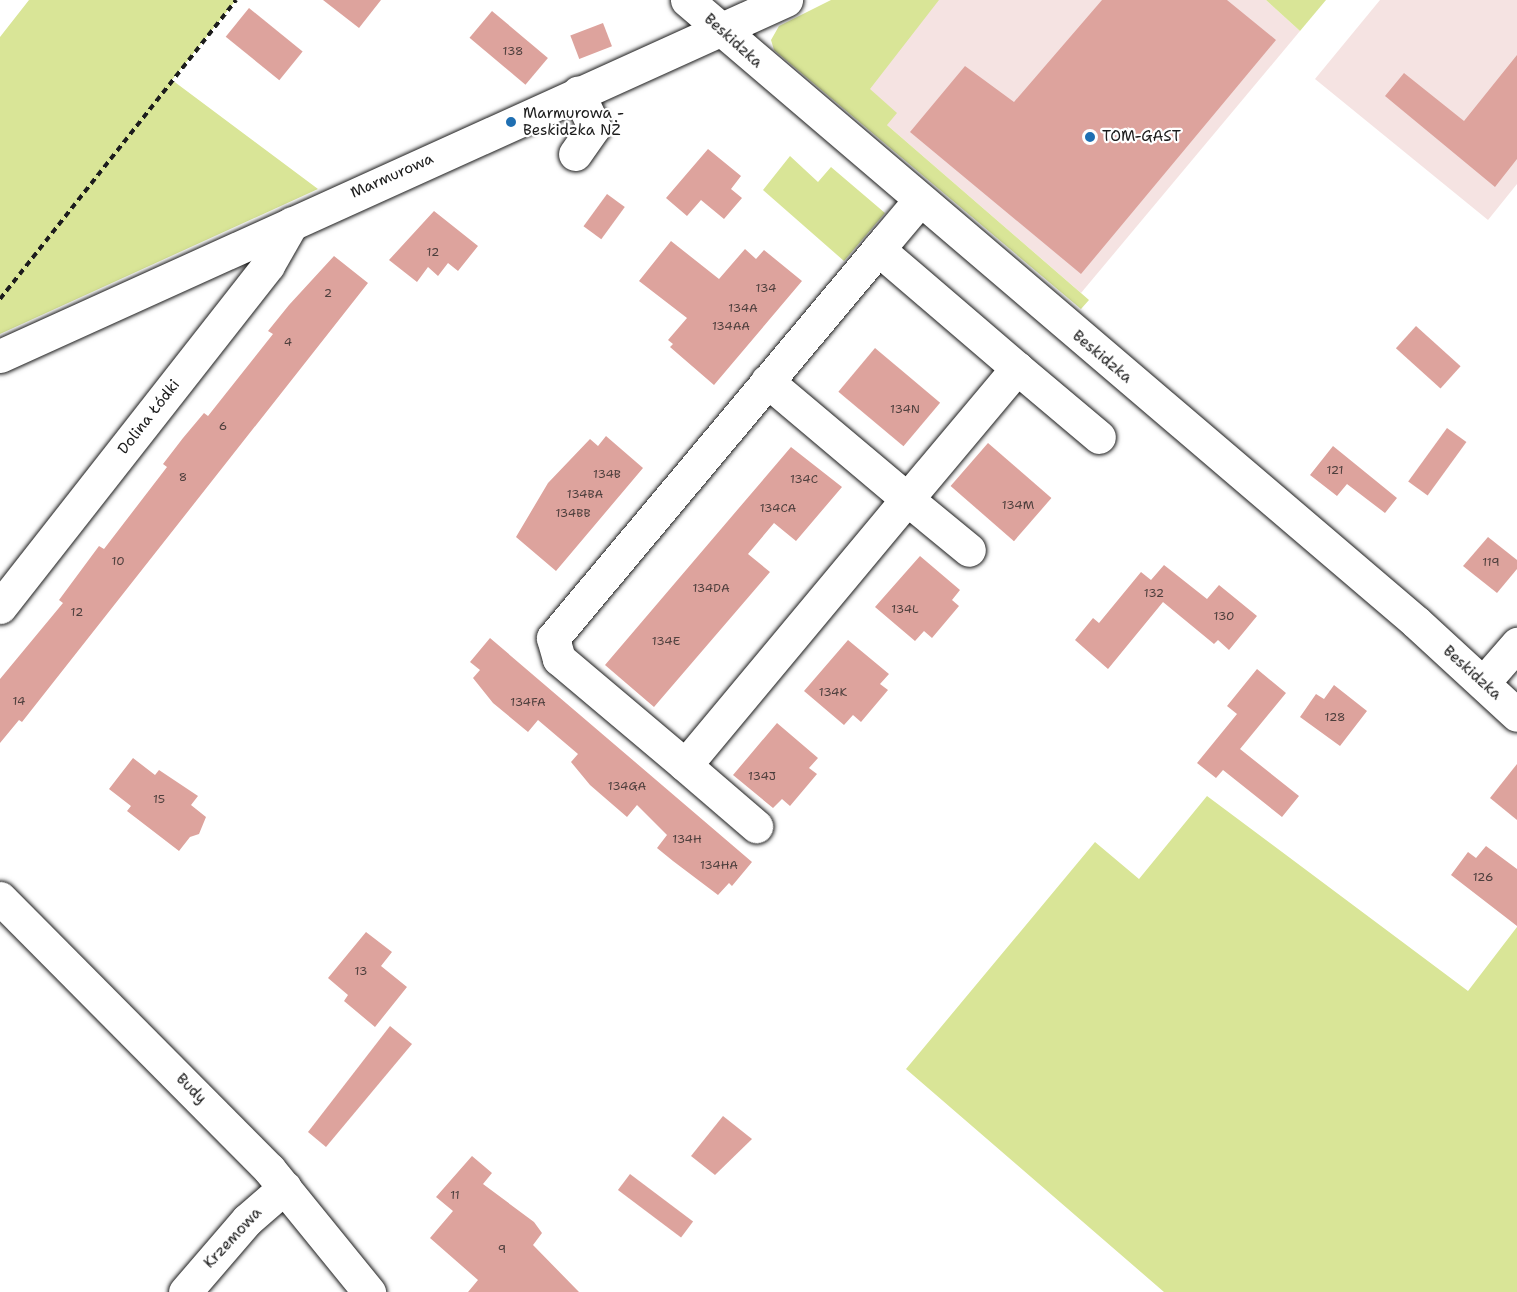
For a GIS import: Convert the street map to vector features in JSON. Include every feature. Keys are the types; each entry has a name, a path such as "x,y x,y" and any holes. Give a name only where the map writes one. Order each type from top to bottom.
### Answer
{"street":[{"name":"Beskidzka","path":"687,0 1483,683 1517,715"},
{"name":"Marmurowa","path":"0,356 578,92 786,0"},
{"path":"575,154 594,128 578,92"},
{"path":"756,825 559,659 553,638 919,201"},
{"name":"Dolina Łódki","path":"0,607 268,265 292,223"},
{"path":"878,249 1099,437"},
{"path":"685,765 1017,368"},
{"path":"767,381 969,550"},
{"path":"1483,683 1517,644"},
{"name":"Budy","path":"0,898 285,1187 369,1292"},
{"name":"Krzemowa","path":"184,1292 247,1220 285,1187"}],"path":[{"path":"0,299 236,0"}],"shaded area":[{"path":"837,0 1266,0 1300,31 1081,293 797,47"},
{"path":"1380,0 1517,0 1517,184 1488,220 1315,79"}],"green space":[{"path":"29,0 236,0 172,80 318,189 0,334 0,37"},
{"path":"831,0 939,0 870,89 897,113 887,125 1089,300 1081,309 774,50 771,40 779,26"},
{"path":"1266,0 1326,0 1300,31"},
{"path":"790,156 818,182 831,167 885,213 844,261 763,190"},
{"path":"1207,796 1468,991 1517,927 1517,1292 1164,1292 906,1069 1095,842 1139,879"}],"building":[{"path":"323,0 381,0 359,28"},
{"name":"TOM-GAST","path":"1102,0 1227,0 1276,40 1081,274 910,132 965,66 1014,102"},
{"path":"249,8 303,51 279,80 226,37"},
{"path":"492,11 548,58 525,85 470,38"},
{"path":"603,23 612,46 579,59 570,36"},
{"path":"1517,55 1517,159 1495,187 1385,96 1404,73 1464,121"},
{"path":"708,149 741,176 731,189 742,198 724,219 701,200 687,216 666,198"},
{"path":"607,194 625,207 601,239 583,226"},
{"path":"434,211 478,246 458,271 448,263 438,276 428,267 417,282 389,260"},
{"path":"671,241 719,279 745,249 756,259 764,250 802,281 714,385 670,347 673,344 668,340 687,318 639,281"},
{"path":"334,256 368,283 22,722 19,720 0,743 0,679 63,603 59,600 99,546 104,549 167,467 163,464 183,438 204,413 208,416 273,334 268,331"},
{"path":"1416,326 1461,366 1441,388 1396,348"},
{"path":"875,348 940,403 903,446 838,392"},
{"path":"1447,428 1466,442 1428,496 1408,481"},
{"path":"606,436 643,468 556,571 516,537 548,483 590,439 598,446"},
{"path":"988,443 1051,498 1014,541 951,486"},
{"path":"1333,446 1397,498 1385,513 1347,484 1337,496 1310,475"},
{"path":"791,447 842,487 796,541 774,523 748,554 770,572 654,707 605,665"},
{"path":"1488,537 1517,560 1517,569 1497,593 1463,566"},
{"path":"920,556 960,590 952,600 959,606 932,638 924,631 915,641 875,607"},
{"path":"1164,565 1207,599 1219,585 1257,616 1229,650 1218,640 1214,644 1163,602 1108,669 1075,640 1093,618 1099,623 1141,572 1151,580"},
{"path":"490,638 752,862 732,886 729,883 718,895 673,861 657,848 667,835 637,805 627,817 590,785 571,762 578,754 538,720 528,732 493,703 473,678 480,670 470,662"},
{"path":"848,640 889,674 880,684 888,690 861,722 853,715 844,725 804,691"},
{"path":"1257,669 1286,693 1240,749 1299,796 1282,817 1223,770 1216,778 1197,763 1237,714 1227,706"},
{"path":"1334,685 1367,711 1340,746 1300,717 1316,694 1324,699"},
{"path":"777,723 818,758 809,768 817,774 790,806 782,799 773,808 733,775"},
{"path":"133,758 155,775 159,770 198,796 191,805 206,817 199,834 190,837 179,851 127,811 131,806 109,789"},
{"path":"1517,764 1517,820 1490,798"},
{"path":"1486,846 1517,869 1517,926 1451,875 1468,852 1476,858"},
{"path":"366,932 392,952 381,966 407,987 375,1027 344,1001 348,995 328,978"},
{"path":"390,1026 412,1044 326,1147 308,1132"},
{"path":"723,1116 752,1139 715,1175 691,1156"},
{"path":"472,1156 492,1173 483,1184 534,1222 542,1233 533,1245 579,1292 468,1292 478,1280 430,1238 453,1211 436,1197"},
{"path":"630,1174 693,1222 681,1238 618,1190"}],"place":[{"name":"Marmurowa - Beskidzka NŻ","path":"511,122"},
{"name":"TOM-GAST","path":"1090,137"}]}
